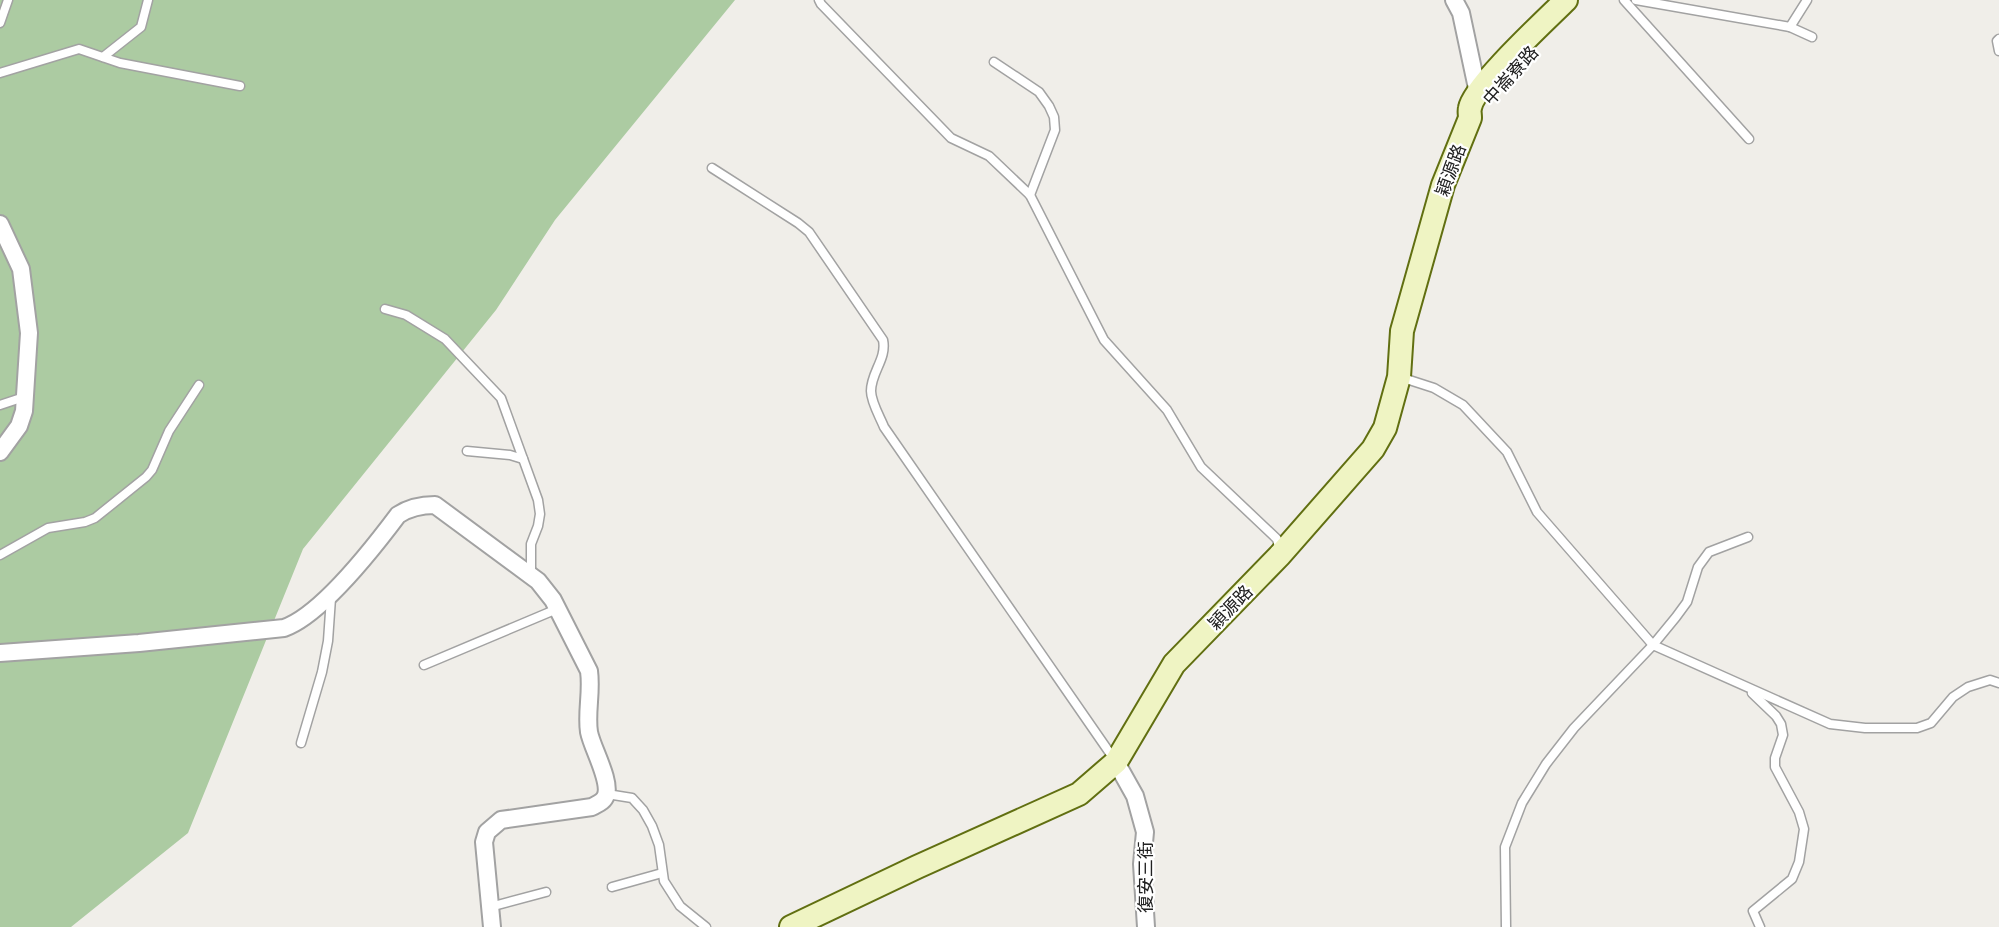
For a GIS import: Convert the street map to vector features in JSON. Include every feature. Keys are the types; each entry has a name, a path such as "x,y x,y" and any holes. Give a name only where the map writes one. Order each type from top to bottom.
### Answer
{"street":[{"path":"1454,0 1461,13 1478,93"},
{"name":"中崙寮路","path":"1470,118 1470,107 1478,93 1520,45 1566,0"},
{"name":"中崙寮路","path":"1470,118 1478,112 1488,97 1530,52 1584,0"},
{"name":"穎源路","path":"791,927 1078,794 1116,762 1174,664 1280,555 1372,449 1385,428 1399,376 1402,331 1443,185 1470,118"},
{"path":"0,224 21,269 29,333 24,411 19,426 0,452"},
{"path":"0,653 139,643 284,628 306,616 331,592 373,548 398,514 424,505 435,505 531,576 548,592 589,671 591,683 589,733 606,785 606,794 602,801 592,807 501,820 487,832 484,842 492,927"},
{"name":"復安三街","path":"1116,762 1135,796 1145,832 1142,864 1146,927"}],"lane":[{"path":"0,22 8,0"},
{"path":"103,57 141,27 148,0"},
{"path":"1624,0 1749,139"},
{"path":"1636,0 1790,27 1812,37"},
{"path":"1790,27 1807,0"},
{"path":"822,1 951,138 989,156 1030,195 1104,340 1167,410 1201,467 1277,539 1280,555"},
{"path":"1999,39 1997,41 1999,51"},
{"path":"0,73 80,49 120,63 240,86"},
{"path":"994,62 1039,93 1054,117 1055,130 1030,195"},
{"path":"712,168 809,232 884,340 885,349 871,394 884,428 1116,762"},
{"path":"385,309 406,315 445,339 504,405 536,492 540,514 531,544 531,576"},
{"path":"1399,376 1434,388 1463,405 1507,452 1537,512 1653,645 1830,724 1865,728 1917,728 1932,723 1953,697 1968,687 1990,680 1999,683"},
{"path":"0,555 48,528 85,522 95,518 146,477 152,470 169,431 199,385"},
{"path":"0,405 24,398"},
{"path":"467,452 510,455 523,459"},
{"path":"1506,927 1505,847 1522,803 1546,764 1574,728 1653,645 1686,602 1698,567 1709,552 1748,537"},
{"path":"301,743 326,651 331,592"},
{"path":"424,664 557,609"},
{"path":"1748,688 1781,724 1783,735 1775,758 1775,767 1804,829 1799,862 1792,879 1754,911 1760,927"},
{"path":"606,794 632,798 643,810 659,845 664,881 680,906 706,927"},
{"path":"612,887 662,873"},
{"path":"489,908 546,892"}],"green space":[{"path":"0,0 735,0 555,220 496,310 303,549 188,833 71,927 0,927"}]}
